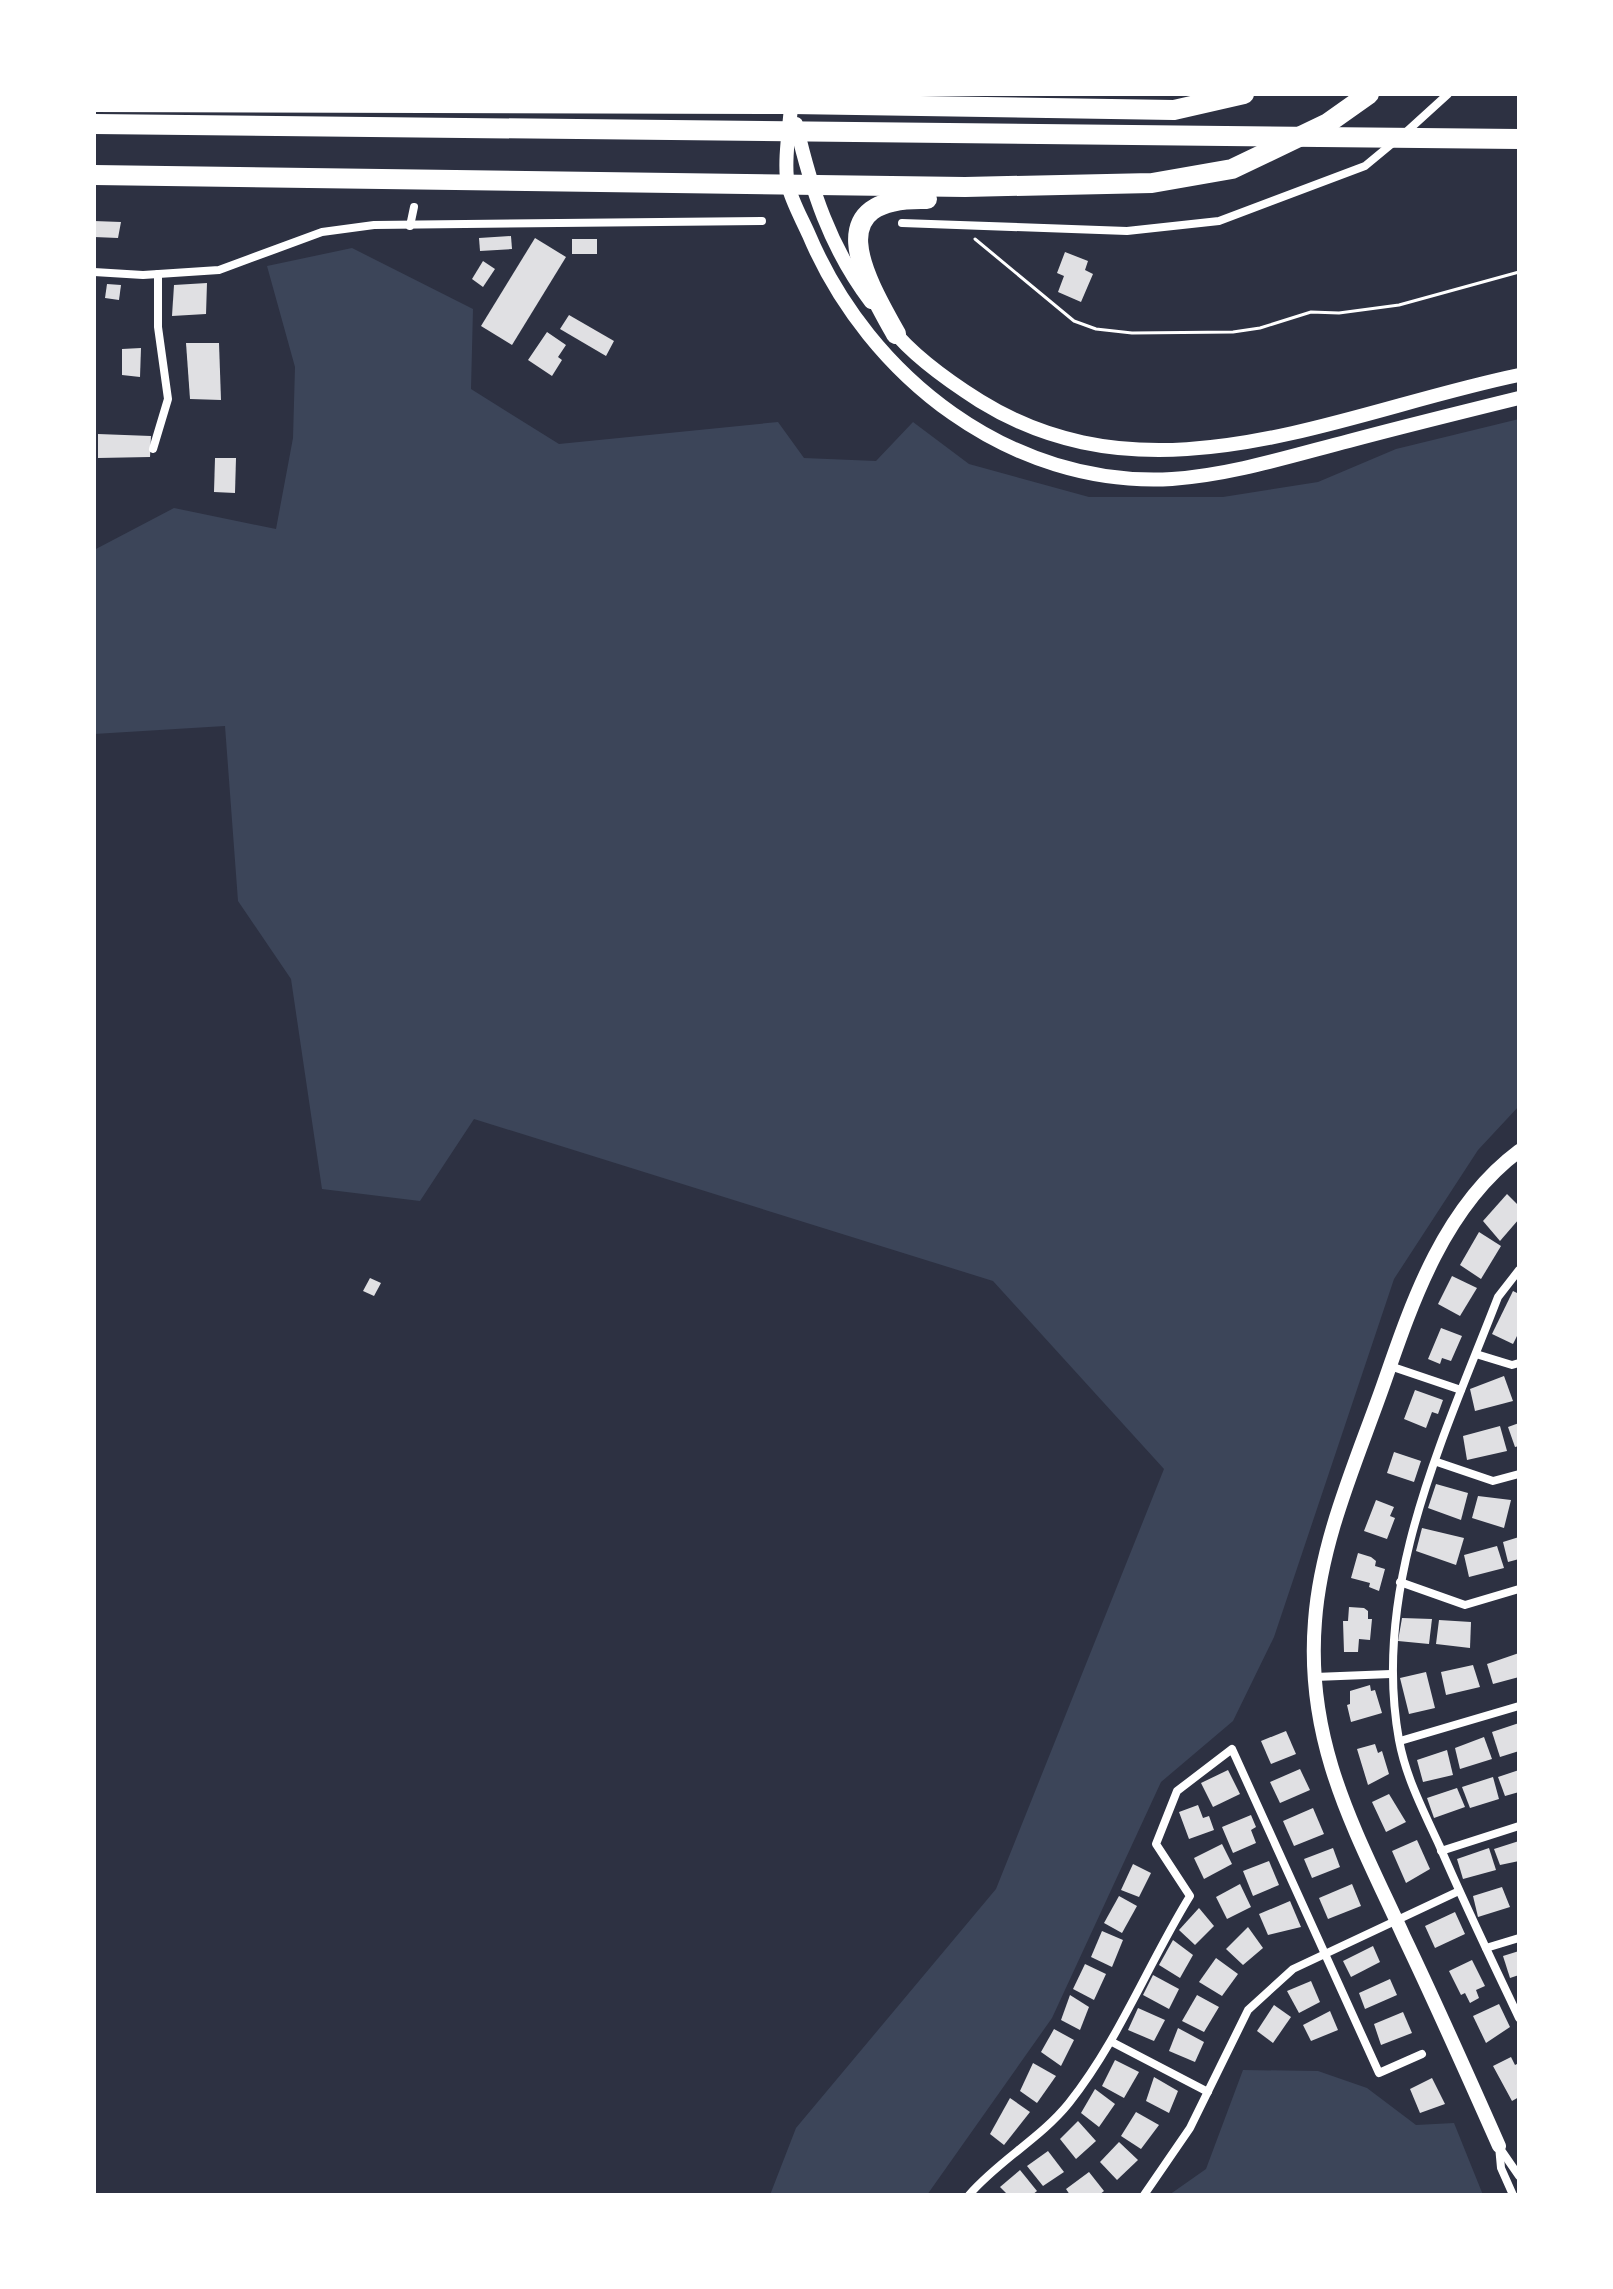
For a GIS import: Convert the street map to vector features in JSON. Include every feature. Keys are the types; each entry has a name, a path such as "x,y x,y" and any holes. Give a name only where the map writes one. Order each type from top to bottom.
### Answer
{"highway":[{"path":"94,102 792,99 1174,110 1244,94"},
{"path":"94,175 1066,187 1152,183 1232,169 1328,123 1369,94"},
{"path":"94,124 1519,139"},
{"path":"896,334 865,279 857,255 858,236 868,213 887,201 1030,196 1066,187"}],"street":[{"path":"902,223 1127,231 1219,221 1365,166 1448,94"},
{"path":"792,99 809,183 848,272 896,334 958,387 1006,417 1096,446 1146,452 1204,450 1269,440 1519,375"},
{"path":"792,99 788,183 817,255 843,305 905,379 989,437 1074,469 1121,478 1171,479 1219,472 1519,398"},
{"path":"410,226 414,207"},
{"path":"94,272 158,274 219,270 322,232 374,225 762,221"},
{"path":"153,449 168,399 158,327 158,274"},
{"path":"1519,1151 1483,1184 1448,1231 1419,1284 1327,1544 1315,1620 1318,1712 1338,1795 1496,2141 1519,2176"},
{"path":"1519,1270 1498,1297 1461,1390 1437,1462 1400,1582 1391,1674 1400,1741 1412,1785 1519,2018"},
{"path":"1476,1354 1512,1365 1519,1363"},
{"path":"1390,1366 1461,1390"},
{"path":"1437,1462 1493,1481 1519,1474"},
{"path":"1400,1582 1465,1605 1519,1589"},
{"path":"1315,1677 1391,1674"},
{"path":"1400,1741 1519,1706"},
{"path":"969,2195 1067,2105 1112,2042 1159,1945 1190,1896 1156,1844 1177,1791 1232,1749 1379,2073 1422,2054"},
{"path":"1441,1851 1519,1826"},
{"path":"1144,2195 1190,2128 1248,2010 1293,1969 1459,1891"},
{"path":"1486,1948 1519,1938"},
{"path":"1112,2042 1208,2092"},
{"path":"1496,2141 1501,2168 1513,2195"}],"path":[{"path":"961,225 1056,310 1096,329 1132,333 1233,332 1260,328 1311,312 1339,313 1399,305 1519,272"}],"shaded area":[{"path":"352,248 473,309 471,389 559,444 778,422 804,458 876,461 913,422 969,464 1089,497 1223,497 1318,482 1396,449 1519,419 1519,1106 1478,1150 1394,1279 1274,1637 1233,1721 1161,1782 1052,2018 927,2195 770,2195 796,2128 996,1889 1164,1469 993,1281 474,1119 420,1201 322,1189 291,979 238,901 225,726 94,734 94,550 174,508 276,529 293,438 295,367 267,266"},
{"path":"1243,2070 1318,2071 1367,2088 1416,2125 1454,2123 1483,2195 1169,2195 1206,2169"}],"building":[{"path":"94,221 121,222 118,238 94,237"},
{"path":"511,236 512,249 480,251 479,238"},
{"path":"535,238 566,257 512,345 481,326"},
{"path":"572,239 597,239 597,254 572,254"},
{"path":"1065,252 1088,261 1085,270 1093,274 1081,302 1058,292 1064,276 1057,273"},
{"path":"483,261 495,269 483,287 472,279"},
{"path":"207,283 206,314 172,316 174,285"},
{"path":"107,284 121,285 119,300 105,298"},
{"path":"569,315 614,341 606,356 560,329"},
{"path":"547,332 566,345 558,357 562,360 552,376 528,360"},
{"path":"186,343 219,343 221,400 190,399"},
{"path":"141,348 140,377 122,375 122,349"},
{"path":"98,434 151,436 150,457 98,458"},
{"path":"215,458 236,458 235,493 214,492"},
{"path":"1507,1194 1519,1206 1519,1219 1500,1241 1483,1221"},
{"path":"1479,1232 1501,1246 1481,1279 1460,1265"},
{"path":"1452,1276 1477,1288 1460,1316 1438,1304"},
{"path":"370,1278 381,1283 374,1296 363,1291"},
{"path":"1513,1291 1519,1294 1519,1332 1513,1344 1492,1334"},
{"path":"1441,1328 1462,1336 1451,1361 1442,1358 1440,1364 1428,1359"},
{"path":"1504,1376 1513,1401 1475,1411 1470,1389"},
{"path":"1415,1390 1443,1400 1438,1414 1432,1412 1426,1428 1404,1419"},
{"path":"1519,1423 1519,1446 1515,1447 1508,1427"},
{"path":"1500,1426 1507,1451 1467,1460 1463,1436"},
{"path":"1394,1452 1421,1461 1414,1482 1387,1473"},
{"path":"1436,1484 1468,1493 1461,1520 1428,1508"},
{"path":"1478,1496 1511,1500 1504,1528 1472,1518"},
{"path":"1376,1500 1394,1507 1390,1516 1395,1518 1387,1539 1364,1531"},
{"path":"1422,1528 1464,1538 1456,1565 1416,1551"},
{"path":"1519,1537 1519,1559 1508,1562 1503,1542"},
{"path":"1497,1546 1504,1568 1469,1577 1464,1555"},
{"path":"1358,1553 1371,1557 1376,1561 1375,1566 1385,1569 1379,1591 1369,1587 1370,1583 1351,1578"},
{"path":"1349,1607 1364,1608 1368,1611 1368,1619 1372,1619 1370,1640 1359,1639 1358,1652 1344,1652 1343,1621 1348,1621"},
{"path":"1402,1618 1432,1619 1429,1644 1398,1641"},
{"path":"1439,1620 1471,1622 1470,1648 1436,1644"},
{"path":"1519,1653 1519,1677 1493,1684 1487,1664"},
{"path":"1473,1665 1480,1687 1446,1695 1441,1672"},
{"path":"1426,1672 1435,1708 1409,1714 1400,1678"},
{"path":"1370,1685 1371,1691 1375,1690 1382,1713 1351,1722 1347,1705 1350,1704 1350,1691"},
{"path":"1519,1723 1519,1751 1500,1757 1492,1732"},
{"path":"1286,1731 1296,1754 1271,1764 1261,1741"},
{"path":"1484,1737 1492,1759 1460,1769 1455,1748"},
{"path":"1375,1744 1378,1753 1382,1751 1389,1774 1368,1785 1357,1749"},
{"path":"1447,1750 1453,1775 1423,1782 1417,1760"},
{"path":"1300,1769 1310,1790 1280,1803 1270,1782"},
{"path":"1228,1770 1240,1794 1213,1807 1201,1783"},
{"path":"1519,1770 1519,1792 1505,1796 1498,1777"},
{"path":"1493,1777 1499,1799 1470,1808 1462,1787"},
{"path":"1457,1788 1465,1807 1434,1818 1427,1798"},
{"path":"1389,1794 1406,1822 1386,1832 1372,1802"},
{"path":"1198,1805 1203,1818 1209,1816 1214,1830 1189,1839 1179,1812"},
{"path":"1313,1808 1324,1834 1294,1846 1283,1821"},
{"path":"1251,1815 1256,1827 1251,1830 1256,1843 1233,1853 1222,1827"},
{"path":"1417,1840 1430,1869 1406,1883 1392,1851"},
{"path":"1519,1841 1519,1861 1500,1865 1494,1849"},
{"path":"1222,1844 1232,1864 1204,1879 1194,1858"},
{"path":"1333,1848 1340,1867 1312,1878 1304,1859"},
{"path":"1489,1848 1496,1870 1463,1879 1457,1859"},
{"path":"1269,1861 1279,1885 1253,1896 1243,1871"},
{"path":"1133,1864 1151,1873 1139,1897 1121,1890"},
{"path":"1240,1884 1251,1907 1227,1919 1216,1897"},
{"path":"1352,1884 1361,1906 1328,1919 1319,1898"},
{"path":"1502,1887 1510,1907 1478,1917 1473,1896"},
{"path":"1119,1896 1137,1906 1122,1933 1104,1923"},
{"path":"1290,1901 1301,1927 1268,1935 1259,1914"},
{"path":"1199,1908 1214,1926 1195,1945 1179,1930"},
{"path":"1455,1912 1465,1934 1435,1948 1425,1926"},
{"path":"1248,1927 1263,1948 1243,1965 1226,1949"},
{"path":"1102,1931 1123,1940 1112,1967 1091,1957"},
{"path":"1173,1940 1193,1955 1180,1978 1159,1965"},
{"path":"1373,1946 1380,1962 1351,1977 1343,1961"},
{"path":"1519,1951 1519,1975 1510,1978 1503,1956"},
{"path":"1216,1958 1238,1974 1222,1996 1199,1982"},
{"path":"1472,1960 1485,1986 1476,1990 1479,1998 1470,2003 1465,1993 1461,1995 1449,1971"},
{"path":"1085,1964 1106,1974 1094,2000 1073,1989"},
{"path":"1153,1975 1179,1989 1169,2009 1143,1995"},
{"path":"1390,1979 1397,1995 1365,2009 1359,1993"},
{"path":"1311,1981 1320,2002 1299,2013 1287,1991"},
{"path":"1070,1995 1089,2007 1080,2030 1061,2020"},
{"path":"1197,1995 1219,2007 1204,2032 1182,2021"},
{"path":"1499,2004 1510,2027 1486,2043 1473,2016"},
{"path":"1274,2005 1291,2017 1273,2043 1257,2031"},
{"path":"1138,2008 1165,2020 1154,2041 1128,2030"},
{"path":"1330,2011 1338,2030 1311,2041 1303,2025"},
{"path":"1403,2012 1412,2033 1381,2045 1374,2024"},
{"path":"1178,2028 1204,2042 1195,2062 1169,2051"},
{"path":"1054,2029 1074,2040 1061,2066 1041,2052"},
{"path":"1511,2057 1515,2065 1519,2063 1519,2097 1512,2101 1493,2066"},
{"path":"1115,2060 1139,2072 1124,2098 1102,2086"},
{"path":"1033,2063 1056,2076 1037,2103 1020,2091"},
{"path":"1154,2077 1178,2091 1169,2113 1146,2101"},
{"path":"1432,2078 1445,2104 1420,2113 1410,2089"},
{"path":"1095,2089 1115,2104 1099,2127 1081,2113"},
{"path":"1010,2098 1030,2112 1004,2145 990,2134"},
{"path":"1136,2112 1159,2125 1141,2149 1121,2136"},
{"path":"1078,2121 1096,2141 1076,2159 1060,2139"},
{"path":"1119,2142 1138,2160 1117,2180 1100,2162"},
{"path":"1048,2151 1064,2172 1043,2186 1027,2166"},
{"path":"1020,2170 1037,2191 1032,2195 1008,2195 1000,2187"},
{"path":"1089,2172 1104,2191 1099,2195 1070,2195 1066,2189"}]}
